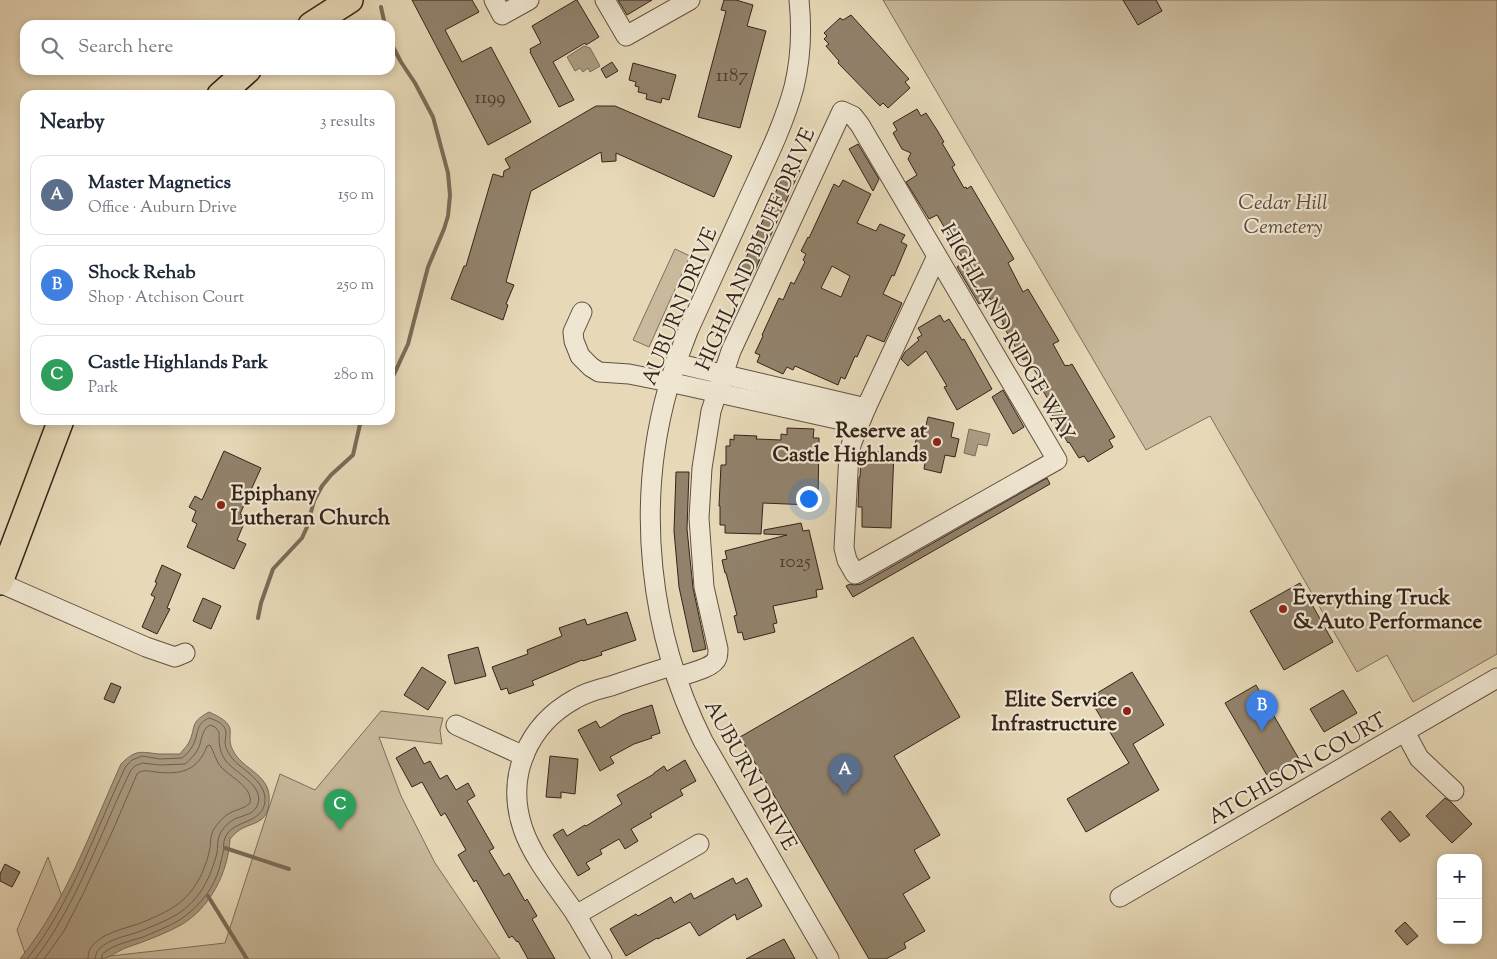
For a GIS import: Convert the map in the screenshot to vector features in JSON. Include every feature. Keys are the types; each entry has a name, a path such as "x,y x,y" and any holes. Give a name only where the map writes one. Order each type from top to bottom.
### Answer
{"main road":[{"path":"320,20 350,0"},
{"path":"226,90 242,75"},
{"path":"0,582 59,425"}],"street":[{"path":"494,0 502,15 529,0"},
{"path":"605,0 626,36 690,0"},
{"name":"AUBURN DRIVE","path":"798,0 800,52 798,71 791,98 770,151 696,314 670,382 654,460 650,500 650,536 657,599 674,672 692,719 829,959"},
{"name":"HIGHLAND RIDGE WAY","path":"842,110 853,116 860,125 1057,460 855,574 847,560 844,548 849,453 862,416"},
{"name":"HIGHLAND BLUFF DRIVE","path":"674,672 706,667 714,663 718,657 718,649 704,587 699,518 702,468 711,412 722,375 731,351 842,110"},
{"path":"862,416 937,256"},
{"path":"582,312 573,332 574,341 580,356 599,372 628,374 717,393 862,416"},
{"path":"676,363 862,416"},
{"path":"0,582 146,647 175,656 185,653"},
{"path":"602,959 576,915 537,857 523,830 518,803 519,771 530,741 540,727 550,716 577,697 674,672"},
{"name":"ATCHISON COURT","path":"1120,898 1497,678"},
{"path":"456,725 524,756"},
{"path":"1405,732 1419,758 1454,791"},
{"path":"576,915 700,844"}],"green space":[{"name":"Cedar Hill Cemetery","path":"883,0 1497,0 1497,654 1413,702 1387,655 1357,672 1210,416 1146,450"},
{"path":"675,249 690,256 649,347 633,340"},
{"path":"381,711 443,718 440,730 442,744 379,737 401,796 435,863 500,959 84,959 225,943 280,774 315,790"},
{"path":"48,857 84,959 27,959 17,930"}],"water":[{"path":"584,46 590,48 600,66 590,72 588,68 583,72 580,68 575,71 567,57"},
{"path":"969,429 990,434 987,446 978,444 975,456 964,453"},
{"path":"209,712 226,722 230,731 231,747 239,760 257,774 266,786 269,793 269,806 262,819 240,830 230,839 226,864 209,899 201,909 181,925 125,948 111,956 100,959 20,959 51,914 64,890 121,764 138,753 180,754 188,744 198,719"}],"building":[{"path":"412,0 472,0 479,12 445,30 462,62 491,47 531,122 488,145"},
{"path":"576,0 599,37 553,62 574,100 559,107 530,52 530,49 541,43 532,26"},
{"path":"618,0 652,0 627,15"},
{"path":"724,0 736,0 753,5 747,26 766,31 740,128 698,117 726,11 721,10"},
{"path":"1123,0 1156,0 1162,11 1138,25"},
{"path":"851,15 909,79 905,82 910,88 888,108 883,103 880,106 838,63 839,61 826,46 829,44 824,39 827,36 824,33 840,18 843,20"},
{"path":"612,62 618,71 606,78 601,69"},
{"path":"633,63 676,75 669,100 662,98 661,103 646,99 647,94 638,92 639,87 635,86 636,82 629,80"},
{"path":"596,106 615,106 732,156 714,197 616,153 616,161 602,162 601,152 531,191 506,282 514,285 506,304 508,305 503,320 451,299 464,266 466,266 493,174 503,177 504,171 510,168 505,159"},
{"path":"917,109 921,116 926,113 937,130 955,165 952,167 964,188 966,187 967,189 971,186 1014,259 1008,263 1023,292 1028,289 1059,341 1053,344 1065,366 1072,364 1115,437 1109,440 1113,447 1088,462 1084,456 1079,458 1068,443 1048,408 1052,406 1042,389 1045,387 1027,358 1023,360 1002,324 1004,324 990,298 979,304 957,267 965,262 937,215 929,219 906,182 917,175 908,159 911,153 902,149 893,133 897,130 893,123"},
{"path":"858,144 879,179 873,191 849,149"},
{"path":"788,165 800,170 752,277 740,271"},
{"path":"843,180 871,194 857,223 876,231 880,224 905,235 901,242 907,245 894,276 892,275 883,294 902,303 884,342 867,335 845,379 841,377 838,385 795,366 793,370 787,367 783,374 757,362 760,355 755,353 779,298 783,300 791,282 794,284 805,262 803,260 806,254 801,251 834,184 839,187","holes":["832,266 850,276 841,297 821,288"]},
{"path":"940,315 944,322 949,319 962,340 964,339 992,389 957,410 944,387 947,386 926,351 908,366 901,359 905,352 919,340 917,338 922,335 918,328"},
{"path":"1003,390 1024,427 1013,434 992,397"},
{"name":"Reserve at Castle Highlands","path":"928,417 954,423 951,437 959,439 955,457 945,455 941,473 924,469 925,463 911,460 918,432 924,433"},
{"path":"787,428 814,429 813,438 819,438 818,498 811,498 811,505 763,503 761,534 725,533 725,525 720,525 721,465 726,465 726,446 730,446 730,439 734,440 734,435 757,436 756,439 781,440 781,434 787,435"},
{"name":"Epiphany Lutheran Church","path":"224,451 261,468 240,514 242,515 241,518 245,521 237,540 246,544 234,569 187,547 197,524 192,521 196,511 189,507 195,496 202,500"},
{"path":"867,451 894,452 891,528 862,527 862,507 858,507 859,477 861,457 867,458"},
{"path":"676,472 689,472 687,529 693,588 706,649 693,652 679,587 674,531"},
{"path":"1047,478 1050,484 853,597 846,586 861,584"},
{"path":"801,523 803,531 809,530 823,589 816,590 817,597 773,606 777,623 773,624 775,632 744,640 742,632 738,633 734,616 737,615 722,560 727,559 725,551 787,535 764,534 764,530"},
{"path":"162,565 181,574 167,608 170,609 157,634 142,627 155,597 151,595 157,583 155,582"},
{"path":"1300,583 1333,642 1284,670 1250,611"},
{"path":"203,598 221,606 211,629 193,621"},
{"path":"627,612 636,640 601,652 602,655 582,660 532,681 534,685 509,694 507,688 501,690 492,667 528,654 527,650 562,636 559,628 585,619 587,625"},
{"path":"913,637 960,717 894,756 940,835 914,850 930,878 903,894 925,931 904,943 906,948 886,959 869,959 740,737"},
{"path":"478,647 486,676 455,684 448,655"},
{"path":"422,667 446,682 428,710 404,695"},
{"path":"1132,672 1164,725 1133,744 1159,790 1086,832 1067,799 1129,763 1089,698"},
{"path":"111,683 121,687 114,703 104,699"},
{"path":"1256,685 1299,759 1268,777 1225,703"},
{"path":"1343,690 1357,713 1324,732 1310,709"},
{"path":"652,705 660,733 610,757 614,763 600,771 578,730 596,721 600,728 622,715"},
{"path":"415,747 424,764 430,761 440,779 447,775 456,790 468,783 475,796 467,801 494,848 489,851 504,876 509,873 525,901 527,899 537,916 532,919 555,959 528,959 518,941 512,936 509,938 476,880 474,882 458,855 466,850 445,813 441,816 422,782 412,787 396,758"},
{"path":"550,756 578,759 575,794 561,792 561,798 546,797"},
{"path":"685,760 696,781 680,790 683,795 650,814 652,817 631,829 638,841 625,849 619,839 600,850 602,854 586,863 590,869 578,876 553,835 563,829 567,836 586,826 622,804 617,795 654,774 664,766 667,771"},
{"path":"1445,798 1472,824 1452,843 1426,816"},
{"path":"1390,811 1410,835 1400,842 1381,819"},
{"path":"5,864 20,872 12,887 0,881 0,874"},
{"path":"733,878 736,884 747,878 762,906 737,920 735,914 699,936 690,922 626,956 610,929 671,897 674,903 691,893 694,899"},
{"path":"1405,922 1418,936 1407,945 1395,931"},
{"path":"784,939 795,959 746,959"}],"waterway":[{"path":"381,7 384,20"},
{"path":"395,51 433,117 448,173 450,195 448,216 444,229 428,267 408,344 395,372"},
{"path":"258,618 261,603 273,569 302,538 314,501 322,486 353,455 360,425"},
{"path":"225,848 289,869"},
{"path":"208,896 247,959"}],"place":[{"name":"Reserve at Castle Highlands","path":"937,442"},
{"name":"Epiphany Lutheran Church","path":"221,505"},
{"name":"Everything Truck & Auto Performance","path":"1283,609"},
{"name":"Elite Service Infrastructure","path":"1127,711"},
{"name":"Shock Rehab","path":"1262,731"},
{"name":"Master Magnetics","path":"845,795"},
{"name":"Castle Highlands Park","path":"340,830"}]}
